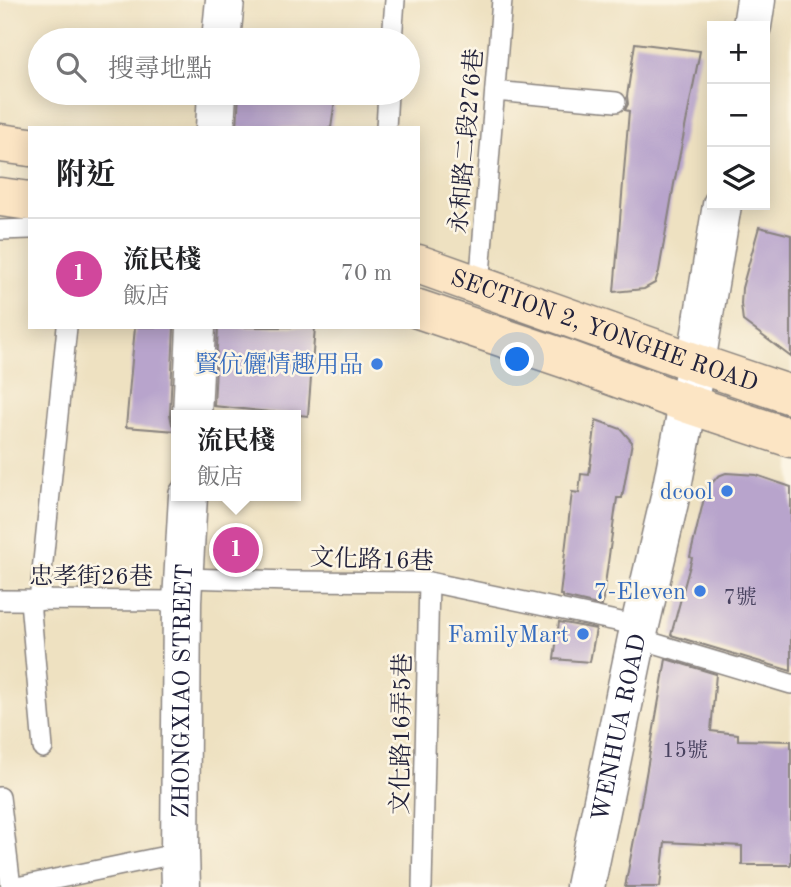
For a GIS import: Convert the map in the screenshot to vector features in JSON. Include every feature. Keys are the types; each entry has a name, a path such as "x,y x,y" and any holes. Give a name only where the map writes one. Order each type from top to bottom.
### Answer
{"main road":[{"path":"0,143 28,147"},
{"path":"0,197 28,201"},
{"name":"SECTION 2, YONGHE ROAD","path":"420,265 791,395"},
{"name":"SECTION 2, YONGHE ROAD","path":"420,310 791,438"}],"street":[{"path":"223,28 225,0"},
{"path":"753,21 756,0"},
{"path":"215,126 216,105"},
{"name":"WENHUA ROAD","path":"585,887 638,632 669,502 696,363 721,210"},
{"path":"192,410 196,329"},
{"name":"ZHONGXIAO STREET","path":"180,870 183,589 188,501"}],"lane":[{"path":"393,28 395,0"},
{"name":"永和路二段276巷","path":"479,287 502,0"},
{"path":"495,91 616,102"},
{"path":"386,126 387,105"},
{"path":"0,230 28,229"},
{"path":"43,748 34,601 67,329"},
{"name":"文化路16巷","path":"183,589 291,581 429,582 638,632 791,684"},
{"name":"文化路16弄5巷","path":"422,887 429,582"},
{"name":"忠孝街26巷","path":"0,600 34,601 183,589"},
{"path":"0,797 11,887"},
{"path":"17,887 180,870"}],"building":[{"path":"635,43 700,51 655,283 644,289 614,292 629,111 625,110"},
{"path":"238,105 334,105 331,126 237,126"},
{"path":"759,227 791,235 791,357 743,321 742,288"},
{"path":"135,329 174,329 171,431 126,427"},
{"path":"218,329 315,329 308,416 301,415 301,410 252,410 214,406"},
{"path":"596,420 621,429 632,442 622,498 617,498 602,606 560,595 572,492 579,493 581,474 589,475"},
{"path":"726,473 756,475 791,487 791,671 671,635 692,558 690,557 706,490 718,476"},
{"path":"559,622 596,629 590,662 554,659"},
{"path":"666,659 716,674 711,731 738,734 738,740 791,741 791,865 742,865 742,846 665,842 660,887 625,887"}],"place":[{"name":"賢伉儷情趣用品","path":"377,364"},
{"name":"dcool","path":"727,491"},
{"name":"流民棧","path":"236,550"},
{"name":"7-Eleven","path":"700,591"},
{"name":"FamilyMart","path":"583,634"}]}
